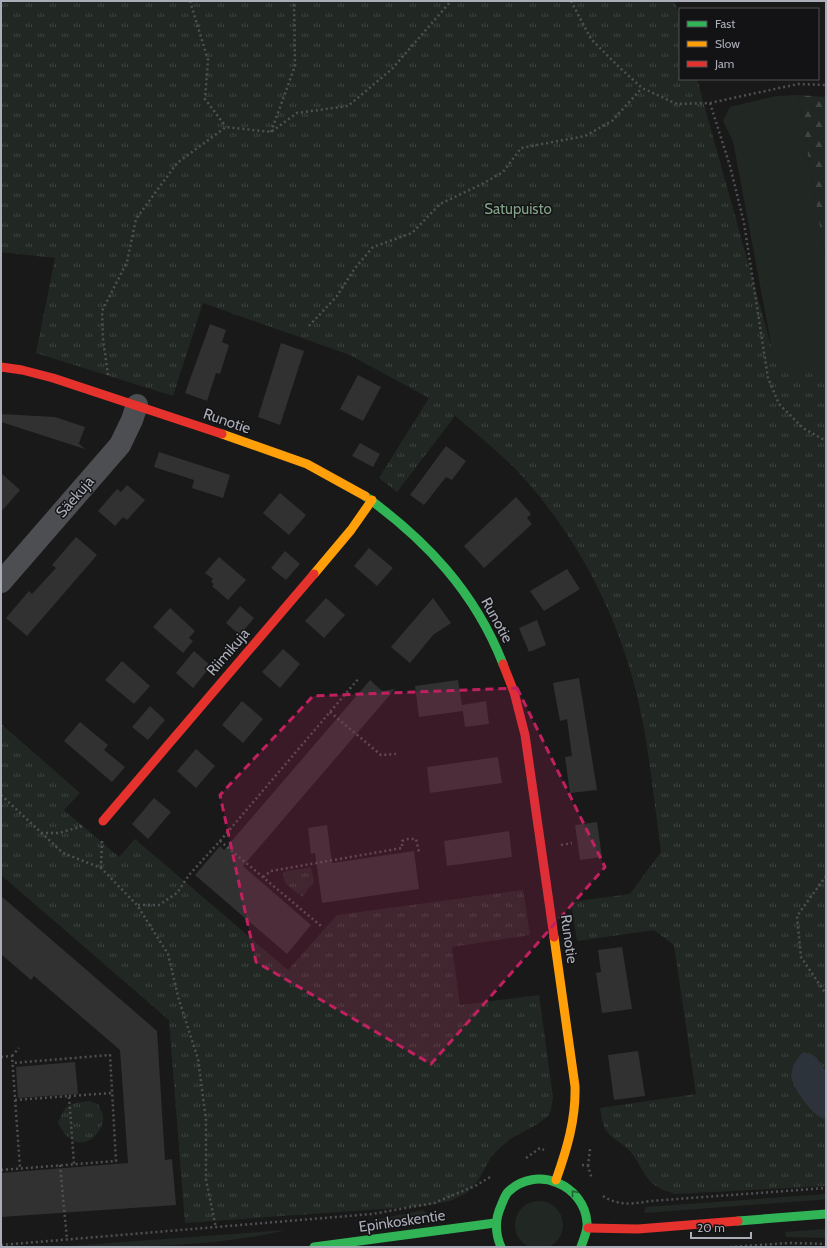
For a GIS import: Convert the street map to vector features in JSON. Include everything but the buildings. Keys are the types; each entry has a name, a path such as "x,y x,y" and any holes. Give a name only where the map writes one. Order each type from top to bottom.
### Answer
{"street":[{"name":"Runotie","path":"1,367 33,372 137,405 325,472 372,500 403,524 426,545 447,568 464,591 497,646 519,706 525,735 574,1074 576,1102 570,1136 556,1180"},
{"name":"Säekuja","path":"1,582 120,445 137,405"},
{"name":"Riimikuja","path":"103,821 351,530 372,500"},
{"path":"501,1247 498,1241 495,1223 499,1205 509,1190 521,1182 540,1178 556,1180 572,1189 585,1208 588,1228 581,1247"},
{"path":"588,1228 638,1229 826,1214"},
{"name":"Epinkoskentie","path":"314,1247 495,1223"}],"path":[{"path":"190,1 208,60 205,99 226,126 271,132 297,112 348,106 392,69 451,1"},
{"path":"271,132 295,66 294,1"},
{"path":"571,1 591,39 642,88 677,104 710,103 798,84 826,85"},
{"path":"309,326 337,296 355,268 373,247 412,233 440,204 484,183 503,172 521,148 585,136 612,121 642,88"},
{"path":"710,103 730,166 744,223 768,378 779,404 803,428 826,441"},
{"path":"108,376 103,339 102,311 127,262 136,219 177,163 226,126"},
{"path":"137,905 160,905 177,893 189,875 220,841 359,678"},
{"path":"330,712 381,755 396,754"},
{"path":"1,795 63,853 101,868 137,905 168,954 179,1000 198,1059 206,1120 206,1180 216,1228"},
{"path":"40,833 59,833 103,821 101,868"},
{"path":"263,877 271,870 402,848 402,842 408,839 416,839 419,852"},
{"path":"220,841 321,926"},
{"path":"826,876 797,916 800,957 826,994"},
{"path":"1,1057 12,1056 19,1048"},
{"path":"1,1170 116,1161 110,1055 13,1063"},
{"path":"12,1056 20,1168"},
{"path":"15,1100 112,1093"},
{"path":"69,1096 74,1164"},
{"path":"590,1146 588,1166 594,1184"},
{"path":"525,1159 540,1148 588,1166"},
{"path":"60,1165 67,1240"},
{"path":"1,1245 372,1214 434,1203 475,1186 493,1175"},
{"path":"599,1192 612,1201 634,1204 650,1201 826,1188"},
{"path":"730,1247 789,1243 826,1244"}],"highlighted area":[{"path":"517,688 605,867 431,1064 256,962 220,795 313,696"}],"green space":[{"name":"Satupuisto","path":"1,1 675,1 679,15 679,80 697,80 777,367 826,369 826,1186 675,1194 656,1186 646,1176 629,1150 611,1136 605,1128 600,1108 696,1094 674,945 654,930 577,941 571,902 630,894 661,852 651,771 643,723 636,689 614,623 600,592 565,531 545,503 522,476 490,445 455,416 397,492 379,478 429,398 350,355 203,303 173,396 36,353 55,258 1,252"},
{"path":"798,95 826,263 826,430 778,381 733,141 723,121 730,107 776,96"},
{"path":"798,95 826,97 826,263"},
{"path":"1,724 80,793 64,810 119,857 135,839 288,970 337,915 523,890 530,935 452,947 460,1005 539,995 553,1097 551,1110 548,1116 536,1125 510,1139 491,1157 479,1179 467,1193 450,1201 424,1206 185,1223 169,1020 1,875"},
{"path":"311,867 314,882 302,897 285,883 283,872"},
{"path":"90,1101 98,1104 103,1115 103,1120 99,1131 90,1140 85,1142 74,1141 66,1135 58,1123 63,1111 69,1105"},
{"path":"826,1194 826,1199 817,1200 644,1213 646,1207"},
{"path":"539,1201 548,1203 556,1208 561,1216 563,1225 561,1234 556,1242 548,1247 539,1249 530,1247 522,1242 517,1234 515,1225 517,1216 522,1208 530,1203"},
{"path":"423,1210 427,1214 392,1220 374,1220"},
{"path":"826,1229 826,1238 786,1237 785,1232"},
{"path":"286,1230 258,1236 201,1243 143,1246 56,1247"}],"shaded area":[{"path":"804,1052 816,1057 826,1072 826,1119 821,1118 811,1110 797,1091 792,1080 791,1076 794,1064"}],"traffic: fast":[{"path":"365,496 408,531 446,570 463,591 478,614 492,638 503,664"},
{"path":"501,1247 497,1231 497,1221 499,1211 506,1195 519,1184 532,1180 545,1179 569,1189 578,1198 584,1210 587,1223 586,1232 581,1247"},
{"path":"738,1221 826,1214"},
{"path":"314,1247 495,1223"}],"traffic: slow":[{"path":"222,434 307,464 365,496"},
{"path":"314,574 351,530 372,500"},
{"path":"554,937 575,1086 574,1110 570,1134 556,1180"}],"traffic: jam":[{"path":"1,367 22,370 53,378 222,434"},
{"path":"103,821 314,574"},
{"path":"503,664 514,692 525,735 554,937"},
{"path":"588,1228 638,1229 738,1221"}]}
